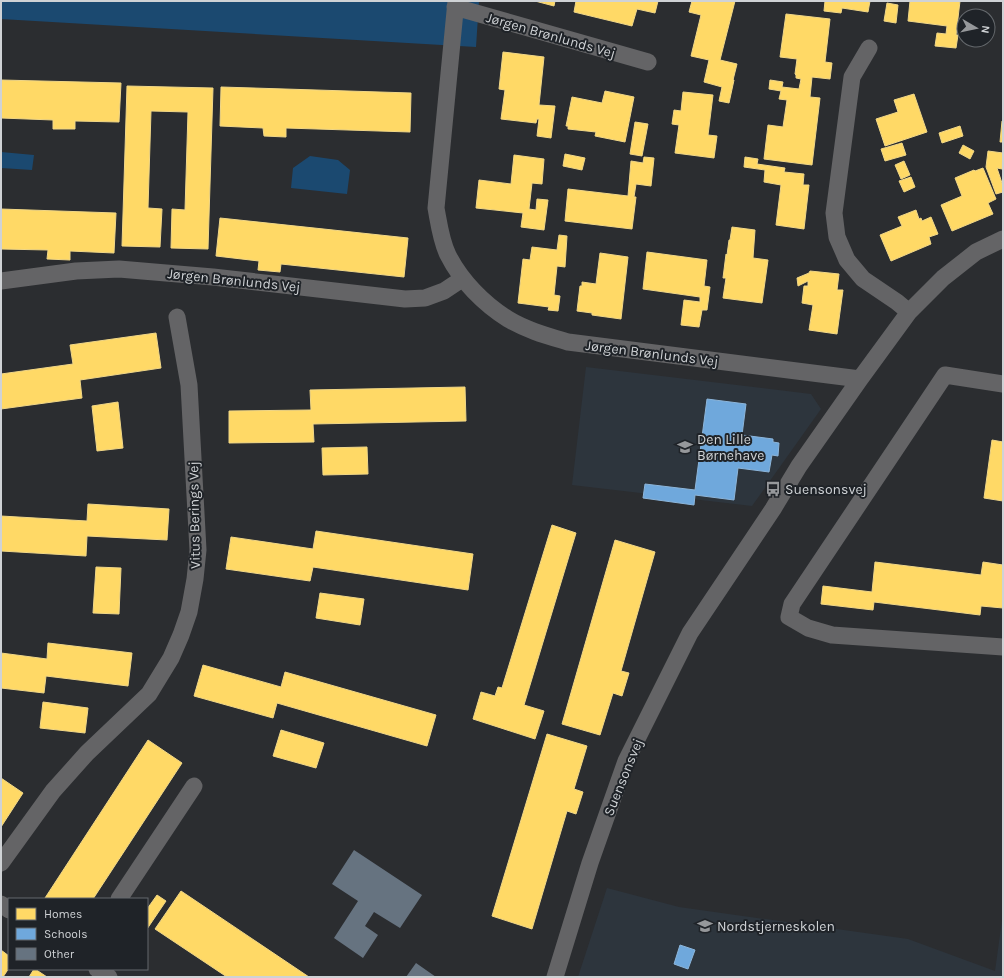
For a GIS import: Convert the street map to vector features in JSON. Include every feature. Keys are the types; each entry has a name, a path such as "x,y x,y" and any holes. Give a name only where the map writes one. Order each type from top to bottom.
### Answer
{"street":[{"name":"Jørgen Brønlunds Vej","path":"648,62 456,4 436,208 441,233 448,255 462,279 488,304 509,320 538,333 568,342 860,380"},
{"path":"869,48 852,77 834,213 838,237 847,260 863,279 909,312"},
{"name":"Suensonsvej","path":"555,977 590,863 626,761 690,633 773,509 799,466 909,312 943,278 976,252 1003,239"},
{"name":"Jørgen Brønlunds Vej","path":"1,281 76,270 118,270 212,277 405,299 425,298 444,291 462,279"},
{"name":"Vitus Berings Vej","path":"1,863 53,791 87,753 150,694 171,658 181,636 190,605 195,579 198,550 189,385 177,317"},
{"path":"1003,384 946,375 792,604 789,617 808,628 832,635 1003,647"},
{"path":"120,898 194,786"},
{"path":"98,970 109,977"}],"shaded area":[{"path":"1,1 479,1 476,47 1,19"},
{"path":"1,152 34,155 32,170 1,168"},
{"path":"310,156 338,160 350,170 347,194 291,188 293,168"},
{"name":"Den Lille Børnehave","path":"586,367 811,394 821,409 752,506 572,485"},
{"name":"Nordstjerneskolen","path":"607,888 679,907 908,939 995,971 1003,913 1003,977 578,977"}],"building: Homes":[{"path":"535,1 555,1 554,6"},
{"path":"576,1 658,1 655,13 637,9 632,26 574,12"},
{"path":"692,1 735,1 720,60 737,64 729,103 719,101 722,87 704,82 709,60 691,56 701,15 689,12"},
{"path":"825,1 870,1 868,12 842,8 841,13 824,11"},
{"path":"910,1 960,1 959,8 956,8 956,48 935,46 937,33 946,34 947,26 908,21"},
{"path":"887,3 898,5 896,23 884,21"},
{"path":"786,14 830,19 825,62 832,63 830,79 812,77 810,97 820,98 812,165 764,159 768,125 783,127 787,100 779,99 781,91 769,89 770,80 783,82 782,87 799,89 801,79 796,78 795,74 797,59 780,57"},
{"path":"503,52 544,57 539,105 555,106 551,138 537,136 539,119 537,119 536,123 501,119 505,90 499,89"},
{"path":"1,80 121,83 119,122 75,121 75,129 53,129 53,120 1,118"},
{"path":"127,86 213,88 208,249 171,248 172,209 185,210 188,112 151,111 148,208 162,209 160,247 122,246"},
{"path":"221,87 411,93 410,132 286,128 286,137 264,136 263,128 220,126"},
{"path":"605,91 634,97 625,142 595,136 596,132 568,129 568,126 566,126 572,97 602,103"},
{"path":"683,92 713,95 708,135 717,136 714,158 675,153 679,125 672,124 674,110 681,111"},
{"path":"914,94 927,132 885,146 876,119 898,112 894,100"},
{"path":"1002,121 1003,142 1000,142"},
{"path":"635,122 648,124 642,156 630,154"},
{"path":"960,126 963,136 942,143 939,133"},
{"path":"902,143 906,155 885,161 881,149"},
{"path":"963,145 974,151 970,159 959,153"},
{"path":"988,151 1003,153 1002,169 997,168 1003,186 1003,192 996,194 986,167"},
{"path":"565,154 585,158 582,170 563,166"},
{"path":"514,155 544,159 542,184 532,183 529,209 536,210 537,199 548,200 544,230 521,227 523,213 476,208 479,180 511,184"},
{"path":"644,157 654,158 651,186 636,184 632,229 565,221 568,189 628,196 631,161 643,163"},
{"path":"745,157 758,159 757,164 785,168 784,172 804,174 803,185 809,185 804,229 776,225 781,185 764,182 765,170 744,167"},
{"path":"904,161 910,175 901,179 895,165"},
{"path":"983,168 996,199 988,203 993,214 952,231 941,205 962,196 955,178"},
{"path":"911,177 915,187 904,192 899,181"},
{"path":"1,209 116,213 114,253 70,251 70,260 47,259 48,250 1,249"},
{"path":"916,210 919,219 921,218 922,221 931,217 938,234 929,237 931,244 891,261 880,235 902,226 898,217"},
{"path":"220,218 408,238 404,277 281,264 280,272 258,270 259,261 216,256"},
{"path":"732,227 755,230 753,258 768,260 762,303 723,298 726,278 723,278 726,254 727,255"},
{"path":"559,235 567,236 565,267 557,266 554,295 560,296 558,311 548,310 549,307 518,303 523,259 530,260 532,247 557,250"},
{"path":"647,252 707,260 704,286 710,287 707,310 702,310 699,327 681,325 684,300 700,302 700,297 643,289"},
{"path":"600,253 628,257 621,319 592,315 592,313 577,311 580,286 582,286 582,282 596,284"},
{"path":"810,271 839,274 837,290 843,290 837,334 809,330 813,305 802,303 804,286 808,286 808,281 798,286 797,278 809,273"},
{"path":"156,333 161,368 80,380 82,398 1,409 1,374 73,364 70,345"},
{"path":"465,387 466,421 313,424 314,442 229,443 229,411 311,410 310,390"},
{"path":"118,402 123,448 97,451 92,406"},
{"path":"992,440 1003,442 1003,501 984,498"},
{"path":"367,447 368,474 323,475 322,448"},
{"path":"88,504 169,509 167,540 87,536 86,556 1,551 1,516 87,521"},
{"path":"552,525 576,533 524,705 544,711 535,739 473,719 481,692 495,696 498,687 502,688"},
{"path":"316,531 473,554 468,590 313,567 310,581 226,569 231,537 313,549"},
{"path":"615,540 655,552 621,671 629,673 622,696 613,693 600,735 562,724"},
{"path":"875,562 981,575 983,562 1003,565 1003,608 981,606 980,615 874,602 873,610 821,604 823,586 872,592"},
{"path":"96,567 121,568 119,614 93,613"},
{"path":"320,593 364,599 360,625 316,618"},
{"path":"48,643 132,653 128,686 46,676 44,693 1,688 1,653 47,659"},
{"path":"203,665 281,687 285,672 436,715 427,746 277,703 273,718 194,696"},
{"path":"43,702 88,708 85,733 40,728"},
{"path":"281,730 324,743 316,768 273,756"},
{"path":"547,734 587,746 574,789 583,792 576,814 567,811 532,929 492,916"},
{"path":"148,740 182,763 94,898 45,898"},
{"path":"1,778 23,793 1,827"},
{"path":"181,891 309,977 227,977 155,929"},
{"path":"157,895 166,901 148,928 148,908"},
{"path":"1,950 8,955 8,970 3,977 1,977"},
{"path":"33,970 36,970 47,977 29,977"}],"building: Schools":[{"path":"707,399 746,404 742,435 773,439 773,442 779,443 778,456 772,455 769,472 738,468 734,500 695,495 694,505 643,498 645,484 695,490"},
{"path":"680,945 695,950 688,969 674,964"}],"building: Other":[{"path":"354,850 422,895 400,928 374,912 365,926 378,935 363,958 334,938 358,901 332,884"},
{"path":"416,963 436,977 406,977"}],"place":[{"name":"Den Lille Børnehave","path":"685,447"},
{"name":"Suensonsvej","path":"773,489"},
{"name":"Nordstjerneskolen","path":"705,926"}]}
